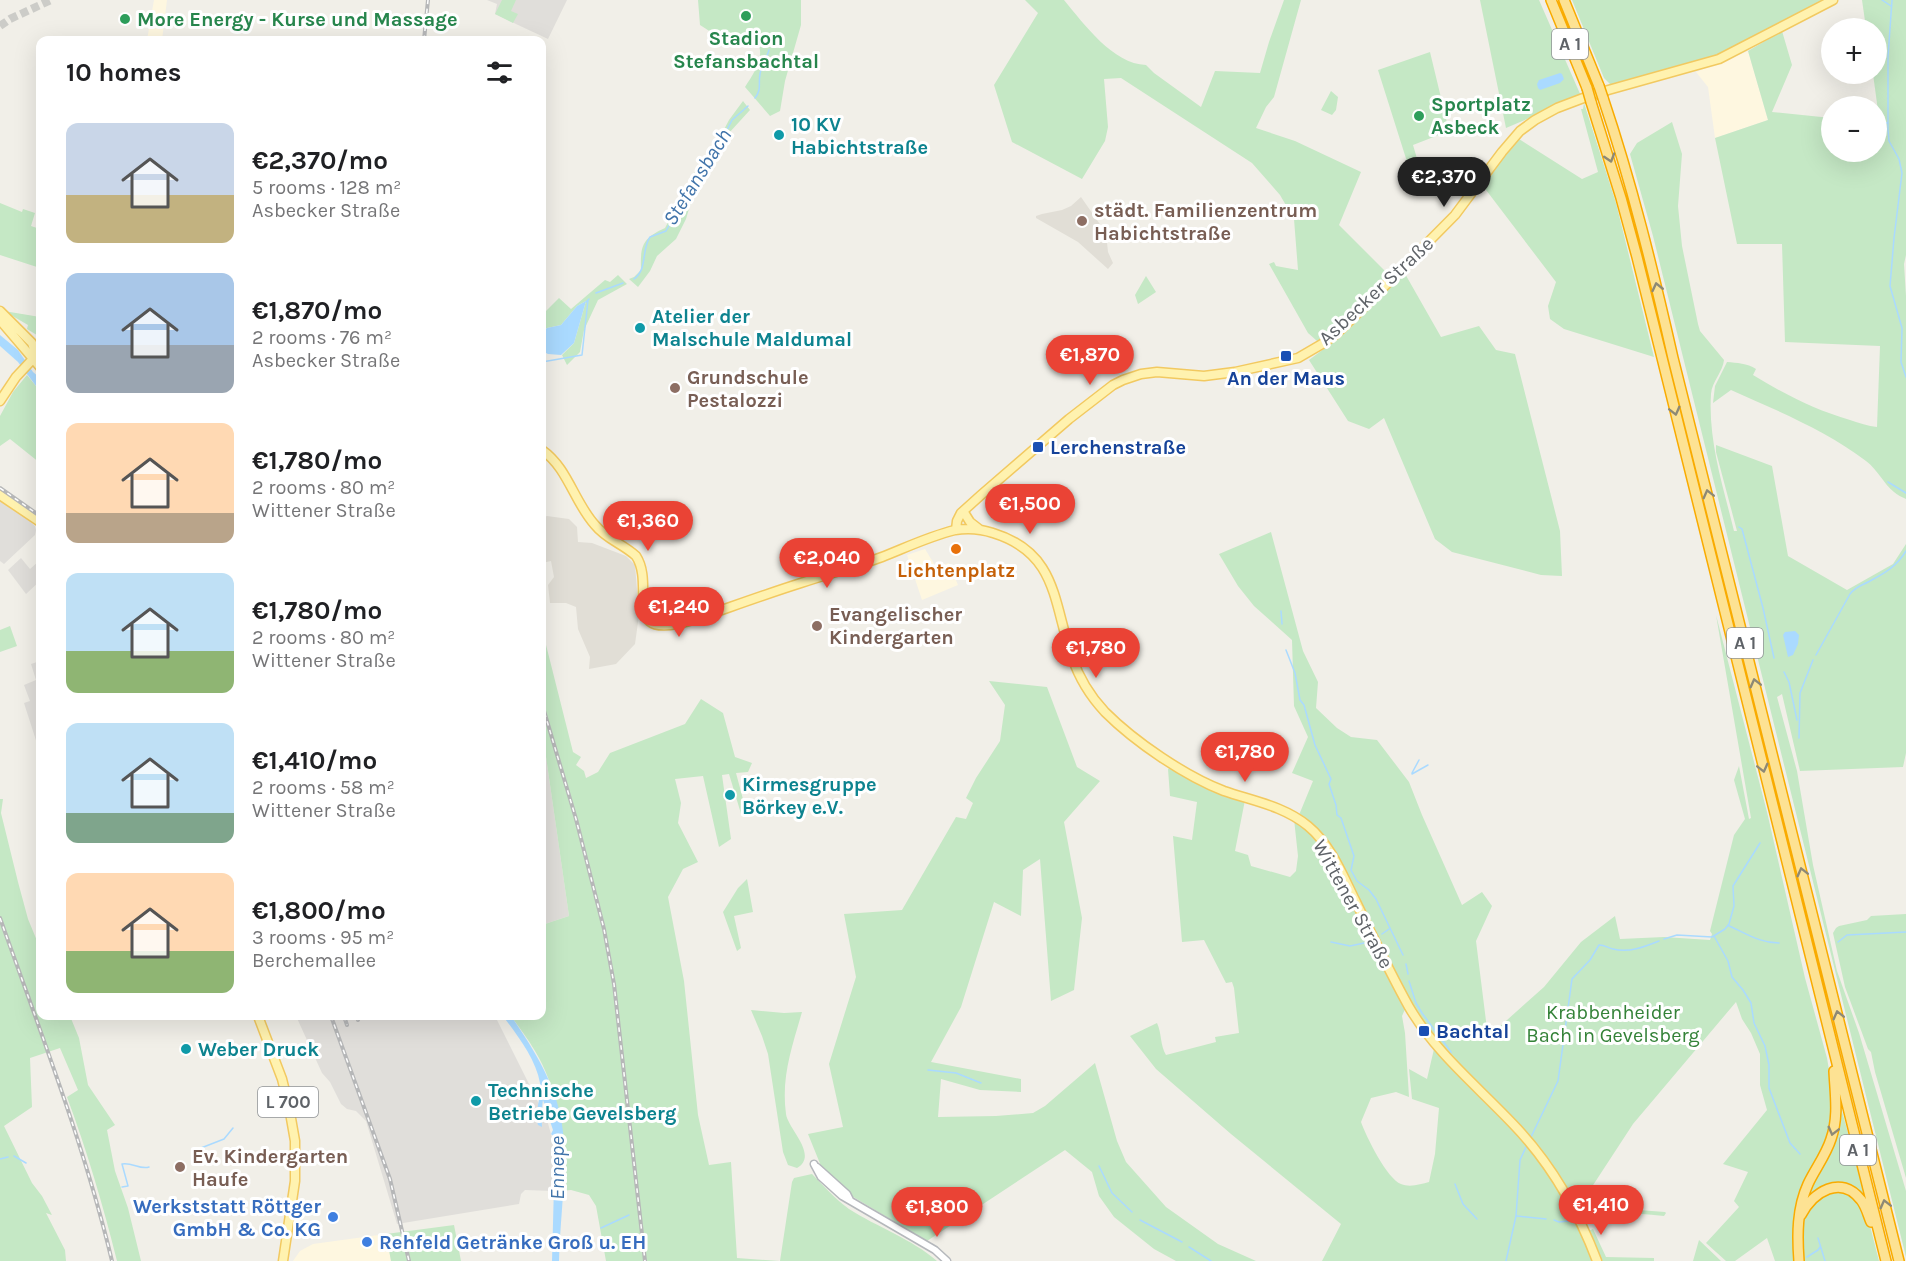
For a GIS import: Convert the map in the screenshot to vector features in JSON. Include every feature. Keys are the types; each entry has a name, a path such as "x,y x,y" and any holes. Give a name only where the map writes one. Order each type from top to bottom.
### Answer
{"highway":[{"name":"A 1","path":"1551,0 1587,88 1622,198 1886,1261"},
{"name":"A 1","path":"1564,0 1599,86 1634,196 1899,1261"},
{"path":"1799,1261 1797,1244 1804,1192 1827,1150 1834,1128 1837,1096 1834,1052"},
{"path":"1799,1220 1817,1194 1834,1187 1849,1191 1865,1206 1883,1249"}],"main road":[{"name":"Asbecker Straße","path":"966,512 1070,419 1113,385 1123,380 1157,372 1204,376 1235,372 1298,358 1322,344 1345,326 1425,247 1455,215 1520,131 1535,120 1557,108 1594,94 1719,60 1833,0"},
{"path":"0,310 26,337 36,340"},
{"path":"0,320 31,360"},
{"path":"0,401 31,360 26,337"},
{"name":"Wittener Straße","path":"546,454 559,466 596,527 636,556 641,574 644,612 650,620 663,626 675,626 959,530 979,529 1009,539 1024,547 1040,562 1051,583 1076,668 1092,697 1110,717 1184,771 1220,789 1287,812 1318,836 1337,865 1394,979 1424,1031 1460,1073 1532,1145 1573,1207 1597,1261"},
{"path":"0,495 36,519"},
{"path":"966,512 970,522 979,529"},
{"path":"959,530 966,512"},
{"name":"L 700","path":"260,1020 282,1079 295,1141 295,1181 286,1245 283,1249 284,1261"}],"street":[{"path":"852,1203 847,1194 814,1164 821,1177 831,1188 852,1203 935,1250 947,1261"}],"shaded area":[{"path":"154,0 167,0 162,36 148,36"},
{"path":"487,0 567,0 548,39 546,36 495,14 497,4"},
{"path":"1748,51 1768,120 1715,138 1708,87 1696,72"},
{"path":"1081,197 1106,233 1108,252 1113,263 1108,269 1078,242 1036,218 1036,216 1071,206"},
{"path":"0,501 27,519 36,530 35,535 4,564 0,561"},
{"path":"546,516 569,519 577,527 578,542 592,543 626,556 635,565 639,615 635,644 616,664 589,669 590,657 578,629 576,607 566,603 550,603 548,585 554,577 551,561 546,562"},
{"path":"925,549 936,567 949,563 958,585 922,600 907,555"},
{"path":"21,558 30,569 36,564 36,585 26,594 8,570"},
{"path":"36,662 36,680 31,664"},
{"path":"36,680 36,740 24,703 30,701 24,685"},
{"path":"546,757 569,916 546,924"},
{"path":"298,1020 497,1020 547,1120 555,1148 553,1191 525,1190 521,1194 519,1204 397,1224 366,1121 356,1111 347,1109 341,1104 330,1082 322,1073"},
{"path":"386,1234 391,1261 293,1261 300,1251 313,1244"}],"green space":[{"path":"502,0 516,0 511,11 518,14 513,23 495,14"},
{"name":"Stadion Stefansbachtal","path":"698,0 801,0 801,25 785,81 780,111 770,116 745,87 759,62 759,46 728,43 700,25"},
{"path":"1025,0 1064,0 1090,31 1111,50 1122,58 1146,65 1201,107 1215,71 1260,73 1284,0 1301,0 1274,97 1266,107 1256,128 1295,141 1361,172 1339,225 1389,275 1404,272 1441,337 1479,326 1496,350 1515,354 1560,531 1562,576 1541,575 1452,552 1435,539 1384,418 1369,429 1348,421 1309,360 1325,348 1308,333 1269,264 1274,262 1276,266 1298,270 1294,219 1280,195 1252,163 1121,78 1104,79 1108,127 1105,141 1082,179 1012,142 994,85 1038,13"},
{"path":"1480,0 1539,0 1581,96 1506,128"},
{"path":"1572,0 1824,0 1744,43 1709,58 1611,85 1604,78"},
{"path":"1862,0 1906,0 1906,255 1904,264 1906,499 1890,488 1866,461 1801,422 1731,390 1713,403 1715,386 1727,362 1738,363 1756,369 1753,375 1800,401 1837,416 1877,427 1880,346 1785,342 1782,244 1737,244 1715,138 1768,120 1748,51 1782,31 1792,65 1772,112 1821,117 1821,162 1887,162 1887,96 1876,96 1874,84 1887,84 1887,18 1865,18"},
{"name":"Sportplatz Asbeck","path":"1430,52 1449,131 1413,145 1418,162 1409,168 1378,70"},
{"path":"1331,91 1338,97 1336,110 1332,115 1321,110"},
{"path":"743,101 750,110 729,133 716,162 696,185 686,219 676,239 657,256 650,271 638,287 629,279 641,270 644,243 652,235 665,228 694,173 707,162 729,120"},
{"path":"1584,103 1616,203 1654,357 1564,329 1550,319 1548,306 1556,282 1483,186 1499,161 1519,139 1582,179 1598,172 1581,109"},
{"path":"1672,122 1682,154 1678,206 1682,246 1698,324 1700,331 1724,360 1712,389 1711,412 1717,463 1734,531 1737,531 1716,445 1772,466 1788,556 1847,590 1893,564 1906,544 1906,753 1903,767 1800,771 1782,694 1777,697 1797,771 1813,865 1837,971 1859,1033 1906,1191 1906,1257 1653,236 1630,154 1637,143"},
{"path":"0,203 22,212 23,209 35,213 31,226 36,228 36,267 0,255"},
{"path":"618,275 627,284 598,300 584,330 580,352 567,365 562,355 574,343 586,301 577,306 561,325 546,329 546,311 559,298 571,309 605,280 610,282"},
{"path":"1146,276 1156,292 1138,304 1135,295"},
{"path":"4,311 36,316 36,335 27,329 28,325"},
{"path":"27,375 36,386 36,460 10,439 0,446 0,416 13,392"},
{"name":"Krabbenheider Bach in Gevelsberg","path":"1271,532 1303,651 1318,682 1316,708 1337,728 1351,737 1377,740 1409,782 1462,905 1482,892 1492,906 1476,941 1488,1037 1544,987 1581,942 1615,916 1620,939 1664,937 1710,940 1712,934 1710,931 1734,835 1745,819 1734,780 1739,766 1749,819 1751,818 1716,615 1767,812 1805,978 1827,1058 1834,1099 1828,1142 1806,1184 1797,1261 1775,1261 1767,1238 1735,1261 1726,1261 1706,1243 1739,1207 1734,1201 1748,1172 1723,1164 1767,1110 1760,1085 1760,1054 1736,1002 1633,1124 1584,1199 1599,1207 1665,1212 1664,1216 1623,1213 1582,1215 1559,1179 1428,1032 1411,1006 1344,870 1299,815 1313,781 1292,773 1308,737 1294,706 1292,640 1254,606 1238,586 1219,554"},
{"path":"10,626 17,646 0,652 0,630"},
{"path":"546,645 573,752 581,757 576,765 584,771 586,778 598,772 610,753 685,724 701,699 723,713 735,757 752,763 748,772 736,773 747,814 742,817 729,774 722,775 731,839 719,847 703,776 675,779 681,803 678,823 698,862 683,869 668,897 684,981 698,1115 709,1165 731,1162 737,1258 780,1261 606,1261 596,1206 589,1195 571,1190 562,1191 562,1137 556,1101 544,1067 514,1020 546,1020 546,924 569,916 546,757"},
{"path":"989,681 1047,687 1077,767 1100,781 1064,822 1082,918 1074,990 1051,1001 1040,859 1023,870 1021,916 994,902 961,1007 931,1062 1021,1079 1021,1092 980,1090 941,1079 938,1117 1033,1113 1045,1106 1095,1063 1117,1141 1126,1162 1166,1207 1218,1244 1256,1261 1176,1261 1154,1249 1114,1217 1099,1196 1092,1172 1065,1150 927,1241 850,1195 821,1166 808,1134 843,1127 829,1064 856,977 844,914 902,910 956,817 966,819 973,803 966,798 1000,741 1005,705"},
{"path":"1171,767 1245,800 1235,851 1248,855 1251,866 1290,877 1296,871 1298,856 1294,819 1308,830 1328,854 1406,1007 1402,1016 1409,1097 1396,1092 1371,1098 1361,1122 1372,1146 1395,1180 1408,1186 1429,1182 1435,1154 1439,1108 1412,1099 1409,1069 1427,1079 1434,1049 1506,1120 1538,1158 1565,1201 1595,1261 1322,1261 1341,1224 1156,1069 1130,1036 1157,1023 1166,1055 1216,1042 1215,1037 1239,1033 1232,982 1226,983 1204,940 1182,942 1173,836 1192,840 1197,802 1170,796 1168,769"},
{"path":"0,799 3,799 1,813 28,919 36,938 36,1020 72,1020 79,1038 88,1085 115,1125 107,1130 115,1171 128,1208 141,1261 117,1261 94,1178 67,1097 78,1090 60,1048 30,1058 32,1107 4,1126 32,1183 52,1215 46,1213 65,1250 66,1261 0,1261"},
{"path":"747,879 753,912 734,916 741,948 737,951 723,912 738,888"},
{"path":"1906,914 1906,1178 1871,1052 1845,987 1833,933 1839,926 1867,920 1871,916"},
{"path":"751,1010 802,1012 788,1062 785,1087 786,1114 804,1149 803,1163 797,1168 788,1165 783,1152 768,1054"},
{"path":"1840,1104 1867,1202 1845,1186 1803,1203 1838,1123"},
{"path":"812,1174 849,1209 917,1246 937,1261 780,1261 792,1182 794,1178"},
{"path":"1837,1190 1851,1194 1867,1214 1879,1261 1803,1261 1802,1229 1805,1213 1814,1200"},
{"path":"454,1225 461,1261 391,1261 386,1234"},
{"path":"1593,1229 1606,1257 1654,1258 1654,1261 1600,1261 1588,1231"},
{"path":"1699,1240 1721,1261 1693,1261"}],"water":[{"path":"1560,73 1564,79 1560,83 1540,90 1538,88 1539,80"},
{"path":"586,301 574,343 561,355 546,353 546,329 561,325 577,306"},
{"path":"0,335 18,350 36,375 36,386 18,362 0,346"},
{"path":"1795,631 1799,635 1798,644 1793,655 1788,657 1783,635 1785,632"},
{"name":"Ennepe","path":"506,1020 514,1020 529,1043 545,1071 561,1116 564,1164 559,1261 552,1261 555,1148 551,1134 553,1130 543,1100 542,1127 538,1125 540,1083 525,1048"}],"waterway":[{"path":"1882,0 1891,6"},
{"path":"1892,0 1888,57 1888,130 1889,141 1899,159 1902,173 1890,286 1902,328 1901,362 1906,377"},
{"name":"Stefansbach","path":"755,98 769,50"},
{"name":"Stefansbach","path":"634,279 643,265 650,237 666,231 693,180 713,158 732,120 748,106"},
{"name":"Stefansbach","path":"596,293 623,283"},
{"name":"Stefansbach","path":"586,302 589,299"},
{"name":"Stefansbach","path":"546,361 582,355 588,300"},
{"path":"1888,482 1906,493"},
{"path":"1739,527 1742,529 1774,658"},
{"path":"1816,655 1852,591 1890,569 1906,551"},
{"path":"1281,611 1282,624"},
{"path":"1286,650 1295,673 1300,700 1304,705 1315,745 1331,779 1329,784 1337,815 1341,818 1354,856 1351,870 1357,881 1376,899 1403,955"},
{"path":"1799,738 1800,693 1813,660"},
{"path":"1784,672 1789,682 1797,720"},
{"path":"1412,773 1419,760"},
{"path":"1412,774 1428,765"},
{"path":"1664,939 1677,935 1712,937 1725,929 1729,924 1734,906 1733,886 1760,843"},
{"path":"1729,926 1759,939 1779,943"},
{"path":"1382,934 1389,929"},
{"path":"1838,942 1847,935 1906,932"},
{"path":"1714,936 1728,961 1732,977 1751,1003 1754,1023 1765,1046 1769,1065 1769,1088 1790,1143 1800,1154"},
{"path":"1530,1139 1558,1081 1572,979 1590,960 1599,945 1631,950 1659,941"},
{"path":"1331,942 1350,946 1364,943"},
{"path":"1406,964 1408,974"},
{"path":"1409,981 1416,1003 1451,1052 1450,1055"},
{"path":"928,1070 956,1073 981,1083"},
{"path":"201,1148 224,1139 233,1128"},
{"path":"1506,1261 1516,1216 1520,1160 1527,1145"},
{"path":"14,1156 26,1163"},
{"path":"0,1159 8,1157"},
{"path":"122,1187 128,1186 122,1164 149,1167"},
{"path":"1099,1166 1112,1193 1132,1212"},
{"path":"1455,1184 1463,1204 1477,1219"},
{"path":"601,1228 629,1215"},
{"path":"1517,1216 1546,1219"},
{"path":"1140,1220 1182,1242"},
{"path":"1554,1220 1568,1221"},
{"path":"1818,1238 1825,1261"},
{"path":"1189,1247 1211,1261"},
{"path":"1807,1257 1820,1247"}],"tunnel":[{"path":"0,26 51,0"}],"railway":[{"path":"424,36 428,0"},
{"path":"0,488 36,513"},
{"path":"546,718 576,819 604,929 614,984 645,1261"},
{"path":"0,918 36,1017"},
{"path":"37,1020 75,1131 112,1261"},
{"path":"332,1020 390,1179 409,1261"},
{"path":"345,1020 347,1025"}],"place":[{"name":"Stadion Stefansbachtal","path":"746,16"},
{"name":"More Energy - Kurse und Massage","path":"125,19"},
{"name":"Sportplatz Asbeck","path":"1419,116"},
{"name":"10 KV Habichtstraße","path":"779,135"},
{"name":"städt. Familienzentrum Habichtstraße","path":"1082,221"},
{"name":"Atelier der Malschule Maldumal","path":"640,328"},
{"name":"An der Maus","path":"1286,356"},
{"name":"Grundschule Pestalozzi","path":"675,388"},
{"name":"Lerchenstraße","path":"1038,447"},
{"name":"Lichtenplatz","path":"956,549"},
{"name":"Evangelischer Kindergarten","path":"817,626"},
{"name":"Kirmesgruppe Börkey e.V.","path":"730,795"},
{"name":"Bachtal","path":"1424,1031"},
{"name":"Weber Druck","path":"186,1049"},
{"name":"Technische Betriebe Gevelsberg","path":"476,1101"},
{"name":"Ev. Kindergarten Haufe","path":"180,1167"},
{"name":"Werkststatt Röttger GmbH & Co. KG","path":"333,1217"},
{"name":"Rehfeld Getränke Groß u. EH","path":"367,1242"}]}
